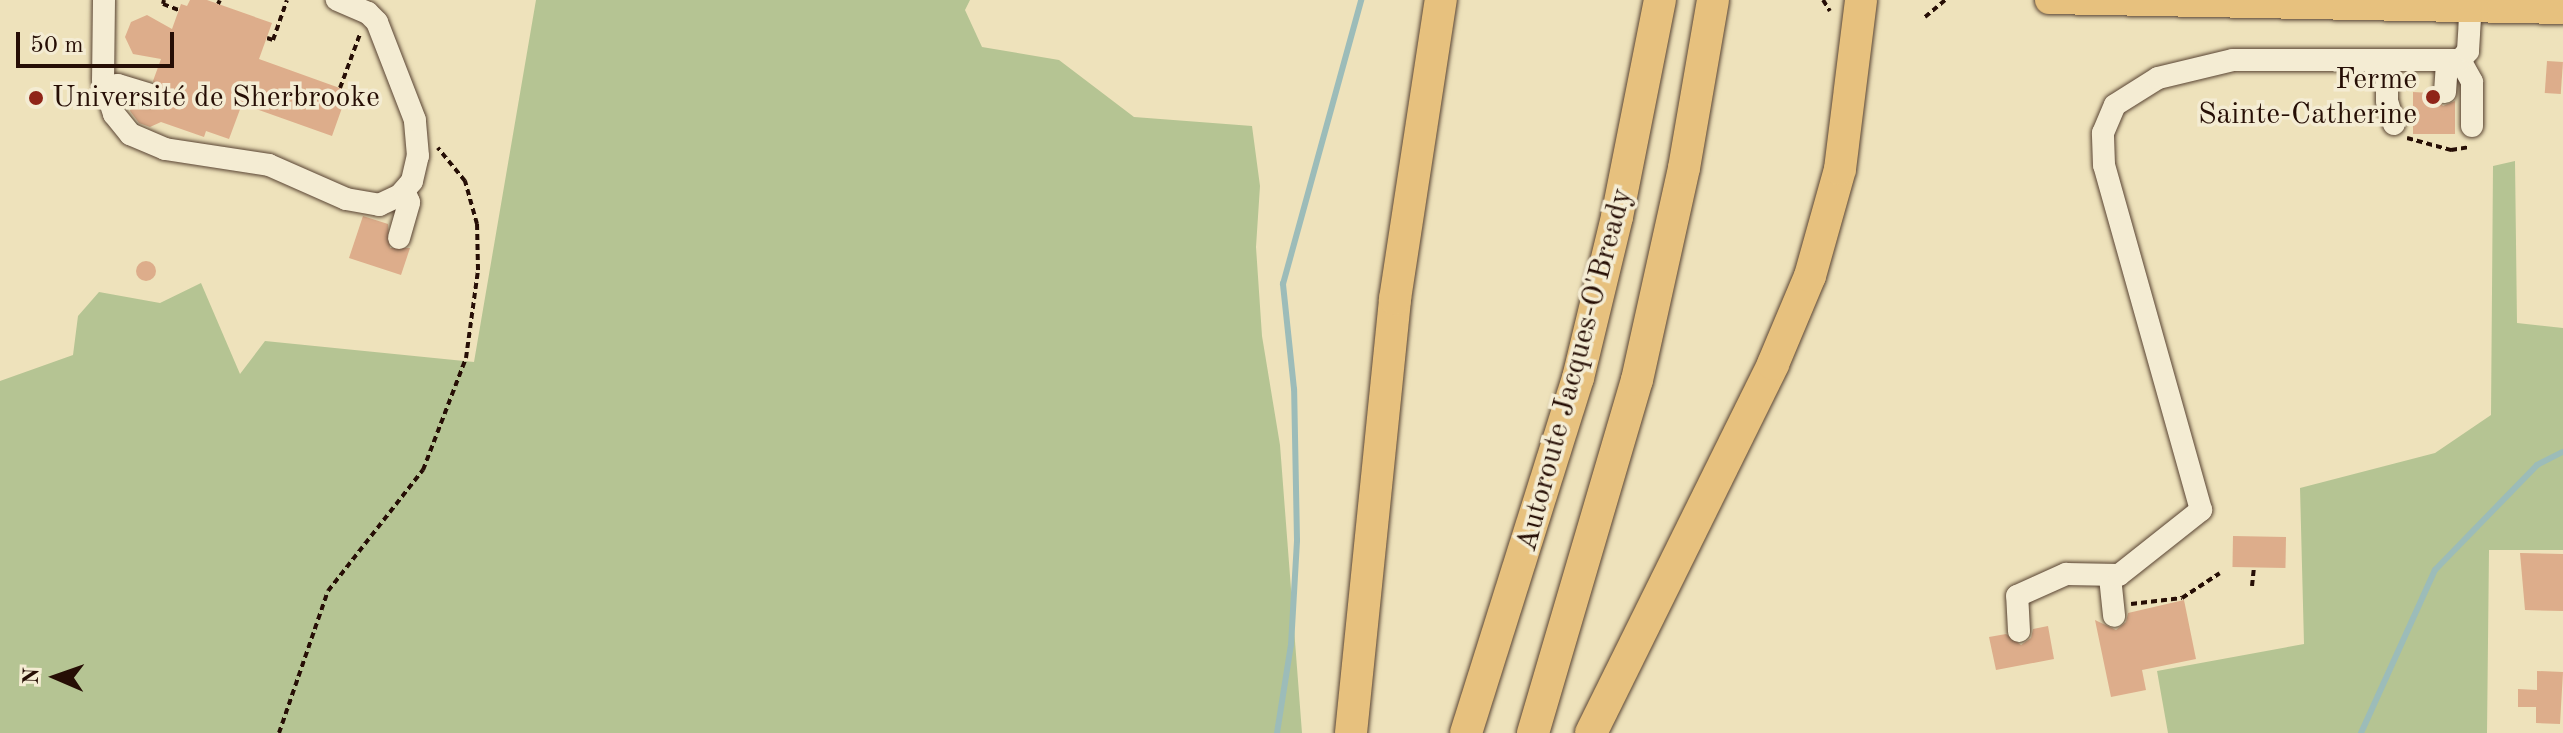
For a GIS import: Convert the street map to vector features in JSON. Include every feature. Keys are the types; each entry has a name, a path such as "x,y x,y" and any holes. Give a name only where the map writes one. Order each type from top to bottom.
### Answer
{"highway":[{"path":"1351,733 1395,299 1441,0"},
{"path":"1591,733 1773,364 1810,276 1840,169 1861,0"},
{"name":"Autoroute Jacques-O'Bready","path":"1466,733 1537,521 1578,378 1660,3"},
{"name":"Autoroute Jacques-O'Bready","path":"1533,733 1637,380 1684,168 1712,7"}],"main road":[{"path":"2049,0 2471,3 2563,10"}],"lane":[{"path":"104,0 100,55 104,88 118,122 146,143 259,162 380,212 404,191 416,169 418,140 412,108 377,22 368,13 337,0"},
{"path":"2445,92 2454,62 2468,51 2471,3"},
{"path":"2019,631 2017,596 2066,574 2110,577 2133,567 2201,510 2104,165 2101,140 2111,112 2127,95 2158,78 2233,60 2454,62 2472,82 2472,126"},
{"path":"2387,60 2387,101 2394,124"},
{"path":"104,88 118,85 148,94"},
{"path":"399,238 409,202 404,191"},
{"path":"2110,577 2113,610"}],"path":[{"path":"164,0 163,4 179,10"},
{"path":"267,38 273,40 287,0"},
{"path":"1823,0 1830,11"},
{"path":"1925,17 1945,0"},
{"path":"340,88 356,43"},
{"path":"2394,124 2413,141 2460,151 2474,142 2472,126"},
{"path":"279,733 328,591 423,470 466,358 478,270 475,212 465,181 448,158 433,144 418,140"},
{"path":"2252,586 2254,567"},
{"path":"2113,610 2182,598 2220,573"}],"green space":[{"path":"536,0 970,0 965,10 982,47 1059,60 1134,117 1252,126 1260,186 1256,247 1262,336 1280,445 1302,733 0,733 0,381 73,355 78,316 99,292 160,303 201,283 240,374 265,341 474,362"},
{"path":"2515,161 2517,323 2563,328 2563,550 2489,550 2487,733 2168,733 2157,671 2304,644 2300,488 2435,453 2491,415 2493,166"}],"building":[{"path":"190,0 207,0 272,23 259,59 348,91 332,136 242,104 229,139 206,131 204,137 161,122 150,127 139,123 130,111 132,104 150,108 161,99 153,81 161,59 133,54 125,37 131,22 147,15 172,29 181,4 187,6"},
{"path":"2547,61 2563,62 2561,94 2545,93"},
{"path":"2413,92 2431,93 2443,106 2455,101 2455,134 2413,134"},
{"path":"363,216 388,224 390,248 410,248 401,275 349,258"},
{"path":"146,261 153,264 156,271 153,278 146,281 139,278 136,271 139,264"},
{"path":"2233,536 2286,537 2285,568 2232,567"},
{"path":"2520,553 2563,554 2563,611 2525,610"},
{"path":"2184,600 2196,659 2142,670 2146,690 2111,697 2095,620 2116,630 2126,622 2128,613"},
{"path":"2048,626 2054,659 1996,670 1989,637 2006,634 2021,645 2031,638 2033,629"},
{"path":"2537,671 2563,672 2560,724 2536,723 2536,707 2518,707 2518,689 2537,690"}],"waterway":[{"path":"1277,733 1291,645 1297,540 1294,389 1283,284 1361,0"},
{"path":"2361,733 2435,570 2537,465 2563,452"}],"place":[{"name":"Ferme Sainte-Catherine","path":"2433,97"},
{"name":"Université de Sherbrooke","path":"36,98"}]}
